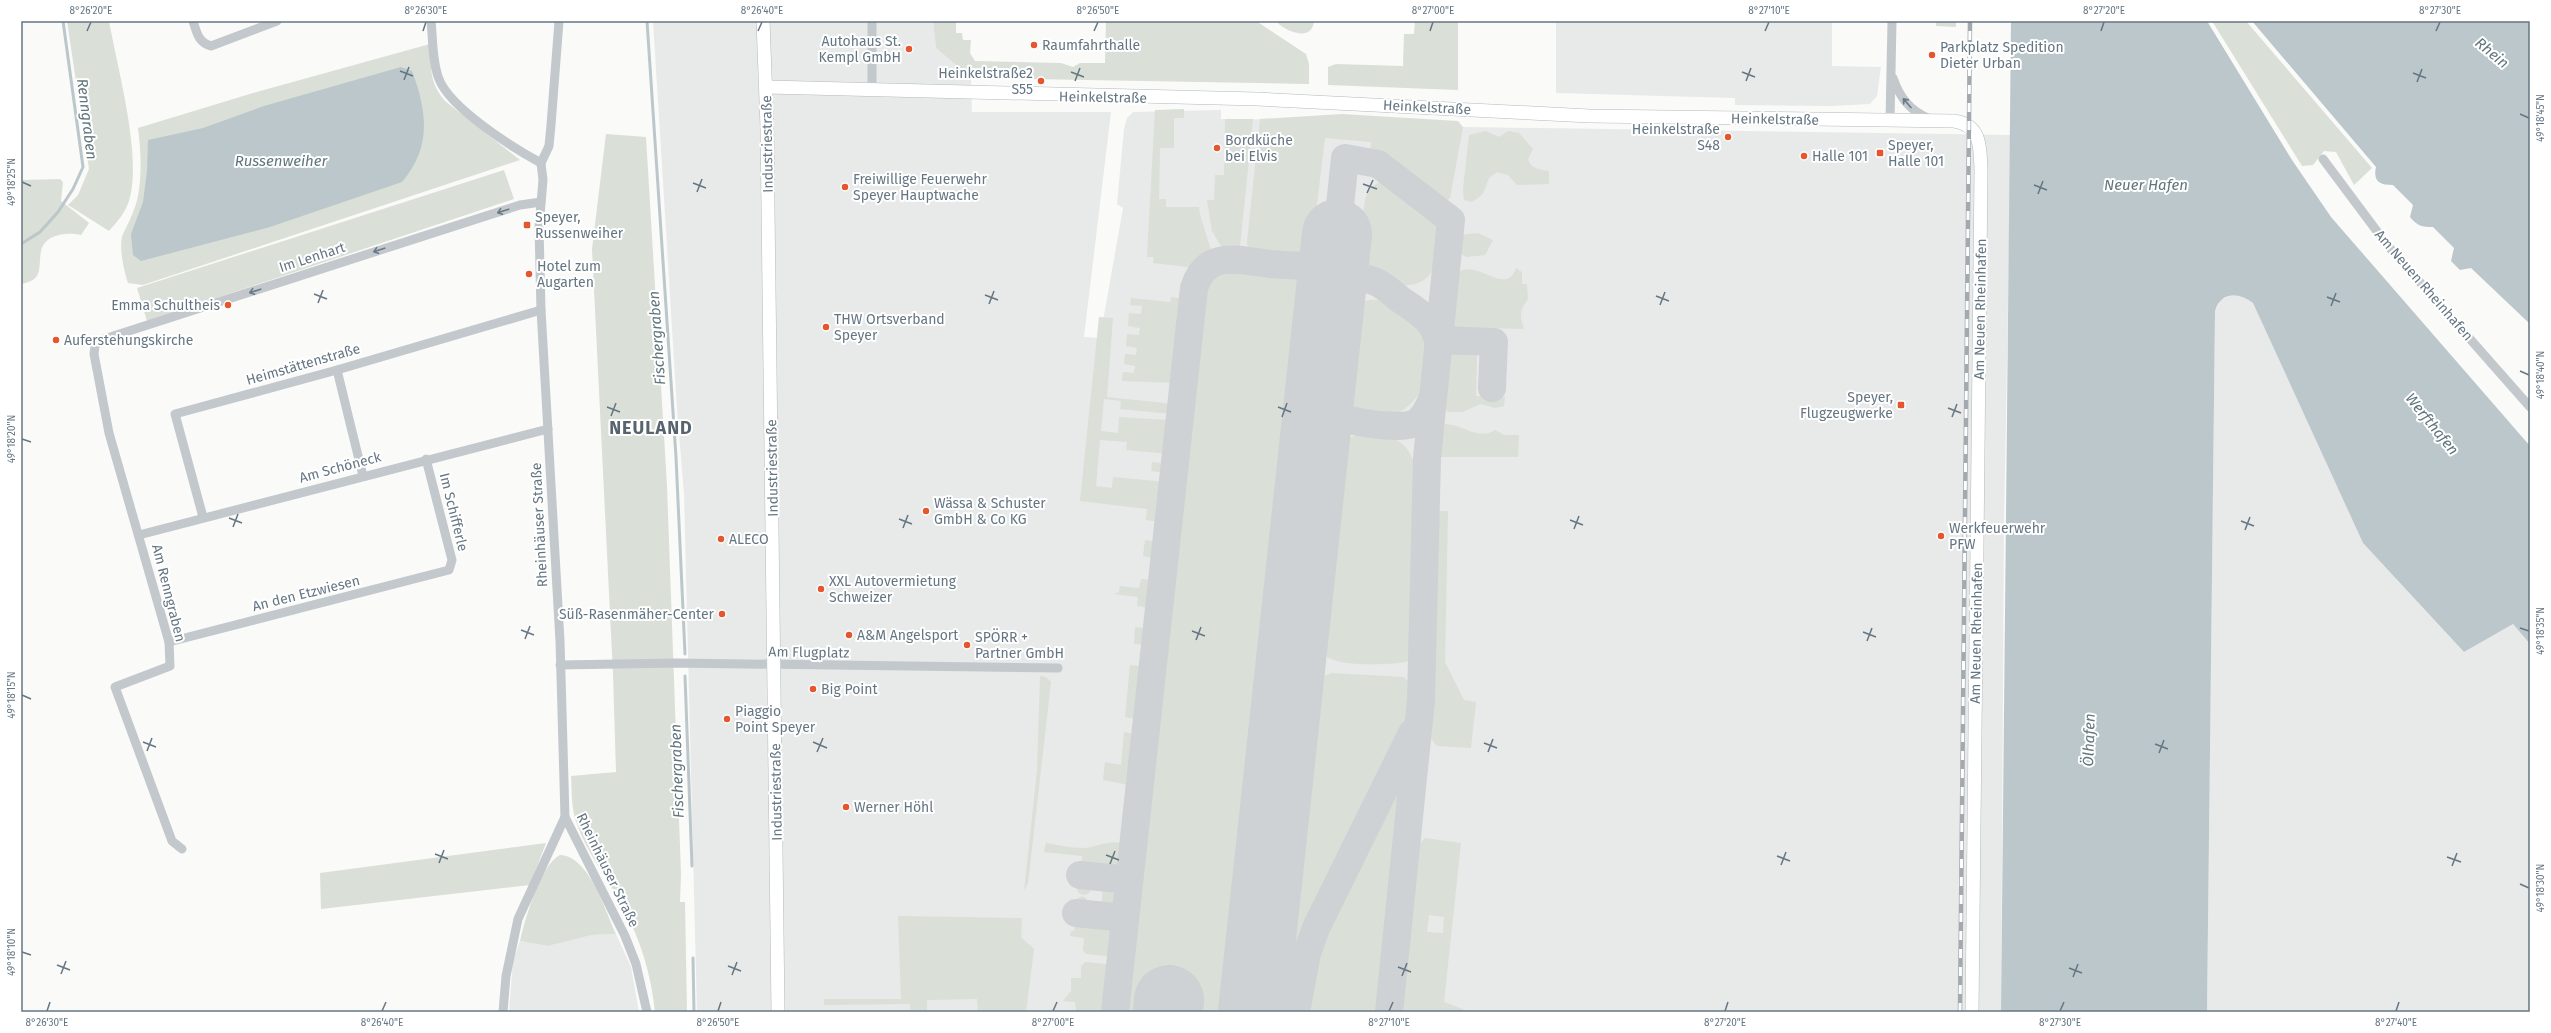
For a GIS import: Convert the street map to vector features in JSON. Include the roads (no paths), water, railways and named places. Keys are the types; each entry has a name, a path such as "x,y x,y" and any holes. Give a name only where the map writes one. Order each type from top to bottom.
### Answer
{"street":[{"path":"193,21 198,38 204,44 211,46 277,21"},
{"path":"431,21 438,77 446,94 492,131 523,153 541,163"},
{"name":"Rheinhäuser Straße","path":"559,21 549,146 541,163 543,180 541,202 541,310 560,665 565,817 625,936 636,964 647,1012"},
{"name":"Industriestraße","path":"763,21 767,87 778,1012"},
{"path":"872,21 872,90"},
{"path":"1890,121 1892,21"},
{"path":"1891,73 1905,102 1913,111 1935,121"},
{"name":"Heinkelstraße","path":"767,87 1257,99 1602,116 1935,121 1960,122 1968,125 1977,134"},
{"name":"Am Neuen Rheinhafen","path":"1972,1012 1981,171 1980,145 1977,134"},
{"name":"Am Neuen Rheinhafen","path":"2323,159 2388,246 2530,407"},
{"name":"Im Lenhart","path":"95,346 101,340 379,250 520,205 541,202"},
{"name":"Heimstättenstraße","path":"203,517 175,414 337,370 541,310"},
{"name":"Am Renngraben","path":"95,346 94,354 109,433 169,642 170,666 115,687 172,841 182,849"},
{"path":"337,370 363,476"},
{"name":"Am Schöneck","path":"139,535 426,459 548,429"},
{"name":"Im Schifferle","path":"426,459 452,560 449,570"},
{"name":"An den Etzwiesen","path":"169,642 449,570"},
{"name":"Am Flugplatz","path":"560,665 677,663 1058,668"},
{"path":"503,1012 506,976 518,919 565,817"}],"water":[{"name":"Neuer Hafen","path":"2011,21 2207,21 2292,160 2331,217 2530,446 2530,644 2513,624 2464,652 2363,543 2253,303 2248,299 2231,295 2226,297 2218,304 2215,311 2207,1012 2001,1012"},
{"name":"Rhein","path":"2252,21 2530,21 2530,324 2471,268 2460,270 2451,261 2454,248 2433,227 2420,225 2410,217 2413,205 2393,185 2381,183 2376,179 2376,167"},
{"name":"Russenweiher","path":"401,67 412,71 421,100 424,128 418,156 412,169 402,182 270,227 141,261 133,255 131,234 143,202 147,171 148,140 203,128 264,106"}],"waterway":[{"name":"Renngraben","path":"21,244 40,232 58,212 73,189 83,167 63,21"},
{"name":"Fischergraben","path":"647,21 676,457 685,654"},
{"name":"Fischergraben","path":"685,676 692,866"},
{"name":"Fischergraben","path":"693,958 694,1012"}],"railway":[{"path":"1960,1012 1970,21"}],"place":[{"name":"Raumfahrthalle","path":"1034,45"},
{"name":"Autohaus St. Kempl GmbH","path":"909,49"},
{"name":"Parkplatz Spedition Dieter Urban","path":"1932,55"},
{"name":"Heinkelstraße2 S55","path":"1041,81"},
{"name":"Heinkelstraße S48","path":"1728,137"},
{"name":"Bordküche bei Elvis","path":"1217,148"},
{"name":"Speyer, Halle 101","path":"1880,153"},
{"name":"Halle 101","path":"1804,156"},
{"name":"Freiwillige Feuerwehr Speyer Hauptwache","path":"845,187"},
{"name":"Speyer, Russenweiher","path":"527,225"},
{"name":"Hotel zum Augarten","path":"529,274"},
{"name":"Emma Schultheis","path":"228,305"},
{"name":"THW Ortsverband Speyer","path":"826,327"},
{"name":"Auferstehungskirche","path":"56,340"},
{"name":"Speyer, Flugzeugwerke","path":"1901,405"},
{"name":"Wässa & Schuster GmbH & Co KG","path":"926,511"},
{"name":"Werkfeuerwehr PFW","path":"1941,536"},
{"name":"ALECO","path":"721,539"},
{"name":"XXL Autovermietung Schweizer","path":"821,589"},
{"name":"Süß-Rasenmäher-Center","path":"722,614"},
{"name":"A&M Angelsport","path":"849,635"},
{"name":"SPÖRR + Partner GmbH","path":"967,645"},
{"name":"Big Point","path":"813,689"},
{"name":"Piaggio Point Speyer","path":"727,719"},
{"name":"Werner Höhl","path":"846,807"}],"district":[{"name":"NEULAND","path":"651,428"}],"water label":[{"name":"Werfthafen","path":"2432,424"},
{"name":"Ölhafen","path":"2089,740"}]}
